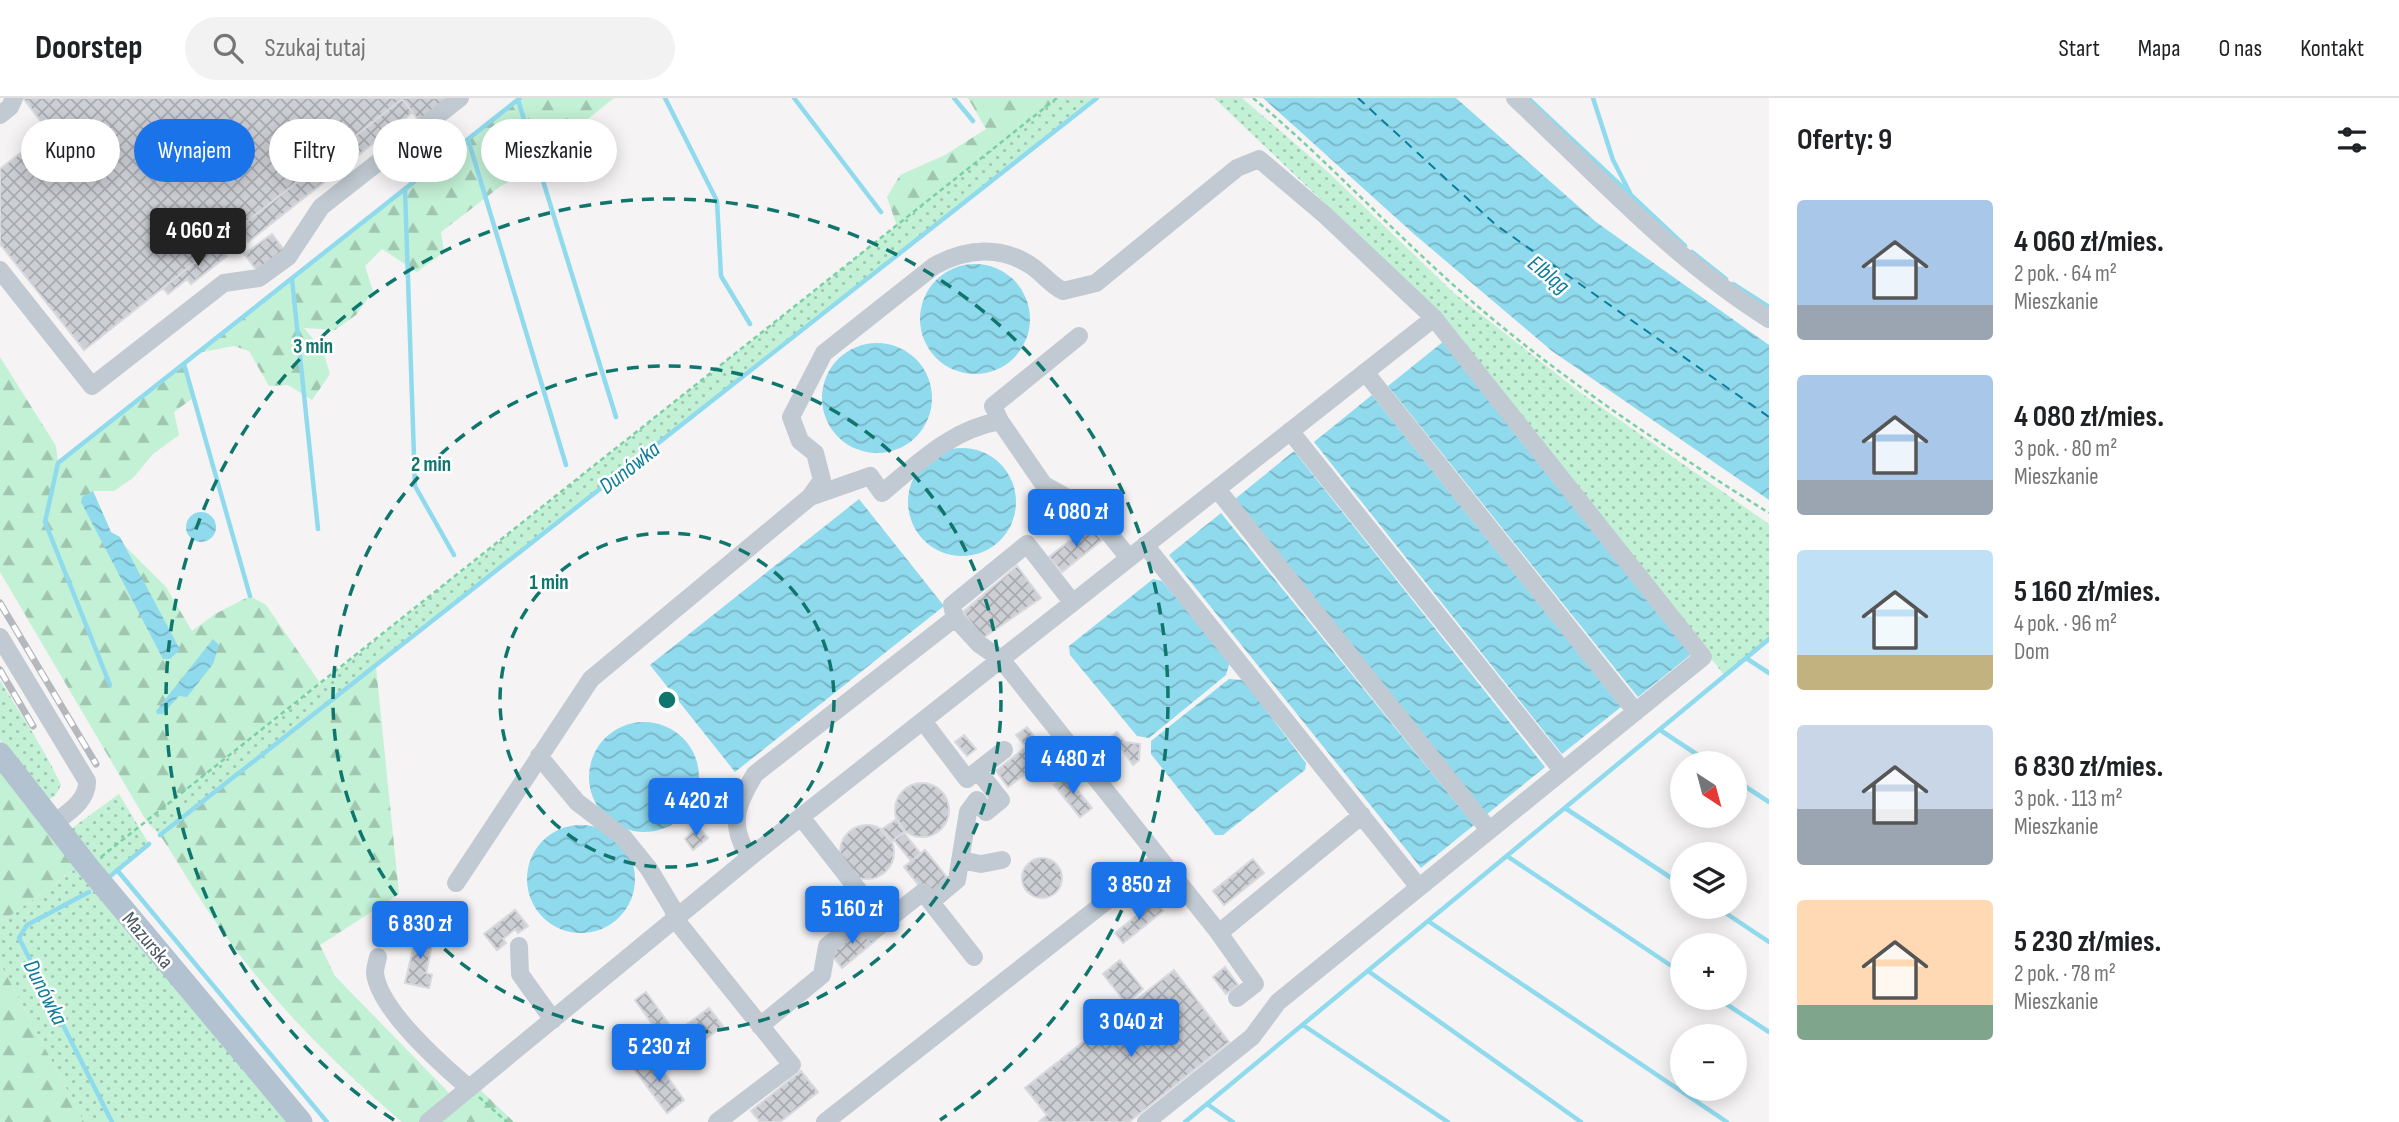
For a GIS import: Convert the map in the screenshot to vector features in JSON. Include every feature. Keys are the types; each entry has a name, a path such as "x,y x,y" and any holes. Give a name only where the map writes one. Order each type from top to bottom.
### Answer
{"main road":[{"name":"Mazurska","path":"0,754 88,867 302,1122"}],"street":[{"path":"0,115 10,107 14,98"},
{"path":"0,270 92,386 224,283 259,278 288,257 321,207 460,98"},
{"path":"1516,98 1680,256 1731,295 1769,319"},
{"path":"456,884 591,679 810,496 822,480 815,453 800,441 790,418 824,353 934,266 951,257 976,252 1001,252 1035,269 1048,283 1063,291 1096,283 1237,168 1259,159 1345,234 1434,318 1703,657 1278,1002 1252,1037 1146,1122"},
{"path":"428,1122 749,858 1434,318"},
{"path":"1079,336 993,406 1000,421 1044,485 1091,511 1129,558"},
{"path":"1365,372 1636,712"},
{"path":"810,496 870,476 882,492 952,436 980,424 1000,421"},
{"path":"1290,431 1562,770"},
{"path":"1217,489 1489,830"},
{"path":"1072,602 1027,544 952,605 955,618 979,645 1001,659 1219,933 1255,984 1237,998"},
{"path":"1145,545 1418,886"},
{"path":"749,858 737,837 736,822 739,805 755,774 955,618"},
{"path":"0,637 87,781 81,801 53,824"},
{"path":"923,721 967,779 1004,750"},
{"path":"539,756 577,802 624,838 649,869 673,909 675,919 792,1065 717,1122"},
{"path":"931,902 957,880 968,812 977,800 986,812 1001,800 978,771"},
{"path":"1219,933 1362,815"},
{"path":"801,817 884,923"},
{"path":"825,1122 1160,859"},
{"path":"960,860 981,864 1002,860"},
{"path":"760,1026 822,975 827,946 862,919 872,932 923,892 974,957"},
{"path":"519,946 520,974 553,1020"},
{"path":"378,957 375,972 380,989 400,1019 469,1088"}],"path":[{"path":"88,867 1057,98"},
{"path":"1253,98 1348,183 1460,291 1665,447 1769,513"},
{"path":"469,1088 507,1122"}],"green space":[{"path":"520,98 614,98 588,119 493,119"},
{"path":"968,98 1057,98 897,226 887,197 900,175 945,155 986,129"},
{"path":"1057,98 1097,98 160,835 147,822"},
{"path":"1214,98 1242,98 1328,172 1455,294 1581,393 1769,524 1769,639 1725,676 1437,310"},
{"path":"481,129 481,182 509,182 441,232 444,252 417,272 382,249 365,266 373,291 356,315 335,330 304,328 323,351 330,374 312,400 288,385 269,386 249,351 234,346 197,353 414,182 467,182 467,140"},
{"path":"0,357 56,446 58,462 184,364 193,398 174,412 179,435 153,454 133,478 114,491 93,491 111,532 166,587 192,631 215,614 250,596 266,605 320,683 147,822 0,572"},
{"path":"376,667 399,894 320,945 335,976 452,1096 470,1080 514,1122 402,1122 331,1057 265,986 216,923 160,835"},
{"path":"0,680 61,785 55,796 46,801 0,740"},
{"path":"0,764 78,867 0,923"},
{"path":"119,794 149,844 107,878 68,831"},
{"path":"78,867 292,1122 84,1122 0,963 0,923"},
{"path":"0,963 84,1122 0,1122"}],"water":[{"name":"Elbląg","path":"1263,98 1456,98 1596,222 1769,345 1769,500 1552,351 1414,234"},
{"path":"975,264 996,268 1014,280 1026,298 1030,319 1026,340 1014,358 996,370 975,374 954,370 936,358 924,340 920,319 924,298 936,280 954,268"},
{"path":"1444,341 1694,652 1638,697 1388,386"},
{"path":"877,343 898,347 916,359 928,377 932,398 928,419 916,437 898,449 877,453 856,449 838,437 826,419 822,398 826,377 838,359 856,347"},
{"path":"1372,395 1621,707 1562,754 1314,442"},
{"path":"962,448 983,452 1000,464 1012,481 1016,502 1012,523 1000,540 983,552 962,556 941,552 924,540 912,523 908,502 912,481 924,464 941,452"},
{"path":"1294,451 1545,767 1486,815 1235,499"},
{"path":"93,491 111,532 120,537 180,650 170,659 163,659 81,502 82,497"},
{"path":"859,499 944,606 735,772 650,665"},
{"path":"201,512 212,516 216,527 212,538 201,542 190,538 186,527 190,516"},
{"path":"1221,513 1474,825 1421,868 1169,555"},
{"path":"1153,579 1162,581 1230,661 1226,675 1149,738 1137,736 1070,655 1069,646"},
{"path":"213,639 219,645 213,664 187,697 179,696 163,714 157,714 156,711"},
{"path":"1229,679 1243,680 1306,763 1305,770 1223,835 1215,835 1151,754 1151,741"},
{"path":"644,722 665,726 683,738 695,756 699,777 695,798 683,816 665,828 644,832 623,828 605,816 593,798 589,777 593,756 605,738 623,726"},
{"path":"581,825 602,829 620,840 631,858 635,879 631,900 620,918 602,929 581,933 560,929 542,918 531,900 527,879 531,858 542,840 560,829"}],"building":[{"path":"23,98 451,98 424,119 418,119 402,99 373,119 359,133 359,119 269,119 269,182 297,182 84,350 0,244 0,169 21,152 21,182 120,182 120,119 39,119"},
{"path":"402,99 413,112 404,119 377,119"},
{"path":"373,122 373,144 359,155 359,133"},
{"path":"297,182 324,182 248,242 238,229"},
{"path":"272,234 285,251 258,272 244,254"},
{"path":"218,244 227,256 191,284 187,279 168,294 163,288"},
{"path":"1090,525 1102,540 1062,572 1049,557"},
{"path":"1017,566 1041,598 983,638 963,612"},
{"path":"1027,727 1057,765 1037,781 1029,771 1008,787 996,771 1026,747 1016,735"},
{"path":"1117,732 1125,742 1140,744 1139,760 1133,765 1112,736"},
{"path":"964,735 976,749 967,756 955,742"},
{"path":"1066,776 1092,808 1080,817 1054,785"},
{"path":"922,783 941,791 949,810 941,829 922,837 903,829 895,810 903,791"},
{"path":"897,819 905,831 891,842 881,830"},
{"path":"867,825 886,833 894,852 886,871 867,879 848,871 840,852 848,833"},
{"path":"698,827 708,838 693,850 685,839"},
{"path":"904,833 921,854 911,861 894,840"},
{"path":"925,850 950,881 929,898 904,867"},
{"path":"1042,858 1056,864 1062,878 1056,892 1042,898 1028,892 1022,878 1028,864"},
{"path":"1253,859 1264,873 1224,905 1213,891"},
{"path":"1155,901 1163,911 1123,943 1115,933"},
{"path":"515,910 528,926 518,933 515,929 503,939 506,943 497,950 484,934"},
{"path":"862,924 875,941 842,968 828,950"},
{"path":"417,932 434,935 426,973 432,975 429,988 405,983"},
{"path":"1120,960 1143,989 1126,1003 1103,974"},
{"path":"1225,967 1238,985 1226,994 1213,977"},
{"path":"1174,970 1229,1042 1129,1122 1039,1122 1047,1115 1025,1088"},
{"path":"646,992 671,1027 660,1035 635,1000"},
{"path":"709,1008 723,1026 669,1066 656,1047"},
{"path":"651,1054 684,1100 667,1113 633,1068"},
{"path":"801,1071 818,1092 780,1122 760,1122 751,1111"}],"waterway":[{"path":"110,685 45,522 58,463 520,98"},
{"path":"665,98 717,201 721,276 750,324"},
{"path":"794,98 881,212"},
{"path":"954,98 973,121"},
{"name":"Dunówka","path":"160,835 1097,98"},
{"path":"1528,98 1685,246"},
{"path":"1593,98 1613,160 1630,193"},
{"path":"518,100 616,417"},
{"path":"468,139 566,465"},
{"path":"405,190 415,486 454,555"},
{"path":"1692,252 1726,279"},
{"path":"292,279 318,529"},
{"path":"1733,284 1769,307"},
{"path":"184,364 250,596"},
{"path":"1185,1122 1769,639"},
{"path":"1746,658 1769,673"},
{"path":"1660,730 1692,751"},
{"path":"1747,788 1769,802"},
{"path":"1565,808 1670,877"},
{"name":"Dunówka","path":"108,878 149,844"},
{"path":"1507,856 1670,965"},
{"path":"117,870 327,1122"},
{"name":"Dunówka","path":"89,892 27,925 19,938 112,1122"},
{"path":"1734,919 1769,942"},
{"path":"1428,921 1727,1122"},
{"path":"1368,971 1581,1122"},
{"path":"1735,1010 1769,1032"},
{"path":"1303,1025 1448,1122"},
{"path":"1207,1104 1233,1122"}],"ferry route":[{"path":"1358,98 1496,225 1769,417"}],"railway":[{"path":"0,603 96,764"},
{"path":"0,670 33,726"}]}
